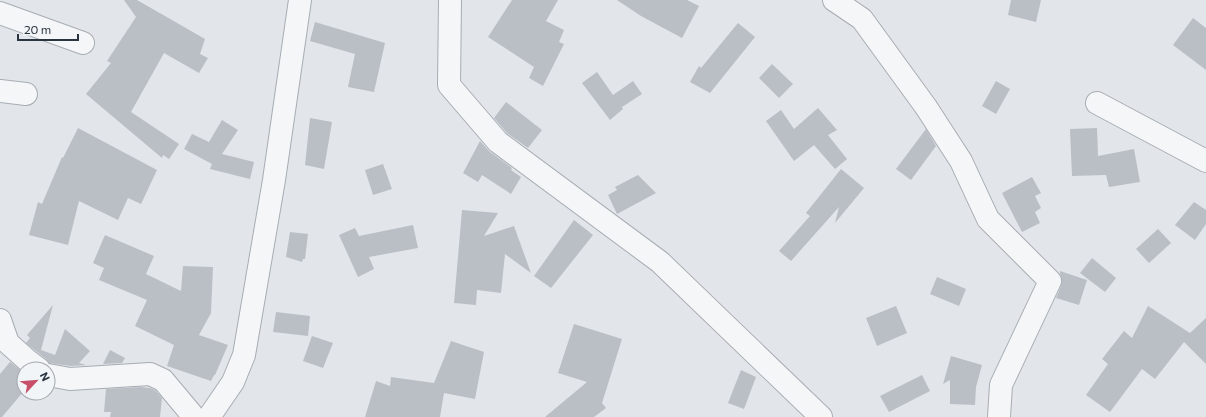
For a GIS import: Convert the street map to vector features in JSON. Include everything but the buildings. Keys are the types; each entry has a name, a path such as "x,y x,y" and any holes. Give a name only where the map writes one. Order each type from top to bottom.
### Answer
{"street":[{"path":"209,417 233,382 244,355 274,180 300,0"},
{"path":"450,0 449,85 498,142 660,262 821,417"},
{"path":"834,0 862,19 926,107 961,161 988,220 1050,281 1001,385 999,417"},
{"path":"0,13 83,43"},
{"path":"0,91 26,94"},
{"path":"1097,103 1206,161"},
{"path":"0,320 8,343 28,361"},
{"path":"56,376 70,379 150,374 163,380 194,417"}]}
